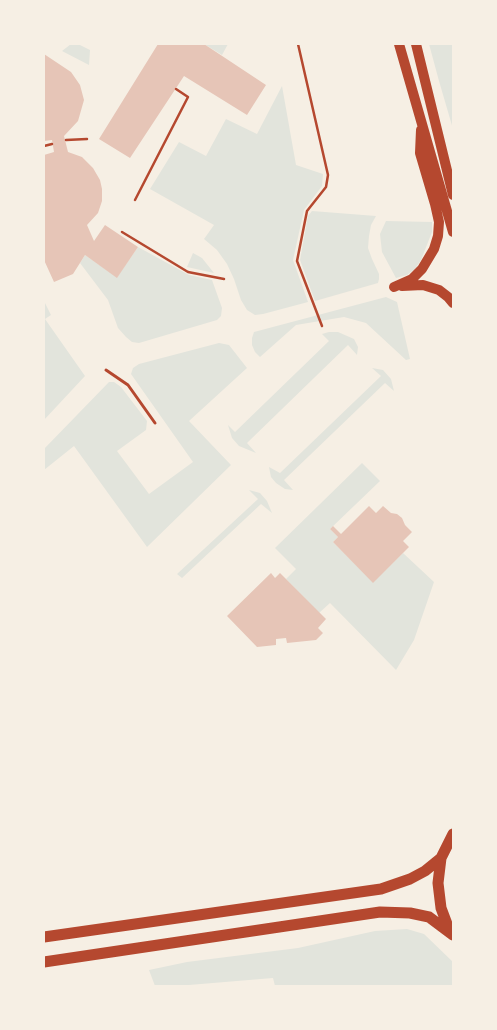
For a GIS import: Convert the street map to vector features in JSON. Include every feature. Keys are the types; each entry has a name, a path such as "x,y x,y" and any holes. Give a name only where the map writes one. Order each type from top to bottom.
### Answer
{"highway":[{"path":"452,933 441,908 438,884 441,858 453,834"},
{"path":"44,937 381,889 410,879 425,871 441,858"},
{"path":"44,962 380,912 410,913 429,917 452,933"}],"main road":[{"path":"399,44 453,232"},
{"path":"416,44 453,195"},
{"path":"421,122 420,153 439,222 438,236 434,249 422,269 412,279 394,287 423,285 438,290 448,297 453,303"}],"lane":[{"path":"106,370 128,385 155,423"}],"path":[{"path":"298,44 328,175 326,187 307,211 297,261 322,326"},
{"path":"135,200 188,97 176,89"},
{"path":"66,140 87,139"},
{"path":"44,146 52,144"},
{"path":"122,232 188,272 224,279"}],"shaded area":[{"path":"71,44 78,44 90,50 89,65 62,51"},
{"path":"204,44 228,44 222,55"},
{"path":"429,44 453,44 453,129 439,81"},
{"path":"282,86 296,165 323,174 322,186 304,210 293,260 308,302 255,315 247,310 241,300 227,264 217,250 204,239 214,225 150,189 179,142 206,156 226,119 257,134"},
{"path":"312,211 376,216 371,225 368,248 379,274 378,283 315,301 300,260 308,216"},
{"path":"386,221 432,222 432,232 421,260 415,269 407,275 396,278 382,252 380,234"},
{"path":"138,247 189,275 212,280 222,308 221,316 217,320 139,343 132,342 118,328 108,300 80,263 85,255 117,277"},
{"path":"193,253 202,258 214,273 187,267"},
{"path":"386,297 397,302 410,359 406,360 366,323 344,317 296,325 260,357 255,352 252,345 254,332"},
{"path":"44,301 51,315 45,319 85,376 44,420"},
{"path":"338,332 354,339 358,347 357,355 348,345 247,443 256,453 239,446 232,438 228,425 235,432 329,341 322,334"},
{"path":"219,343 229,345 247,368 189,421 231,465 147,547 74,446 44,470 44,449 109,382 114,382 121,387 147,421 146,430 117,451 149,494 193,462 131,374 133,368 139,364"},
{"path":"372,368 383,370 391,379 394,391 385,383 284,480 293,490 285,489 276,483 271,477 269,467 280,473 381,376"},
{"path":"362,463 380,481 330,529 338,537 333,542 373,582 403,553 434,582 414,640 396,670 330,603 319,613 286,579 296,569 275,548"},
{"path":"249,490 260,493 267,501 272,513 261,504 182,578 177,574 258,499"},
{"path":"407,929 424,934 453,962 453,986 275,986 273,978 177,986 155,986 149,970 187,962 298,948 375,931"}],"building":[{"path":"158,44 204,44 266,85 247,115 184,76 130,158 99,139"},
{"path":"44,54 71,72 80,85 84,100 78,121 64,136 68,152 82,157 93,168 100,180 102,201 98,213 87,225 94,241 105,225 138,247 117,278 85,255 73,274 54,282 44,260 44,155 54,152 52,140 44,141"},
{"path":"369,506 376,513 383,506 391,513 397,514 402,518 405,525 412,532 403,541 409,547 373,583 333,542 338,537 330,529 333,526 341,534"},
{"path":"271,573 275,578 280,573 326,619 318,628 323,633 316,640 287,643 286,638 276,639 276,645 257,647 227,616"}]}
